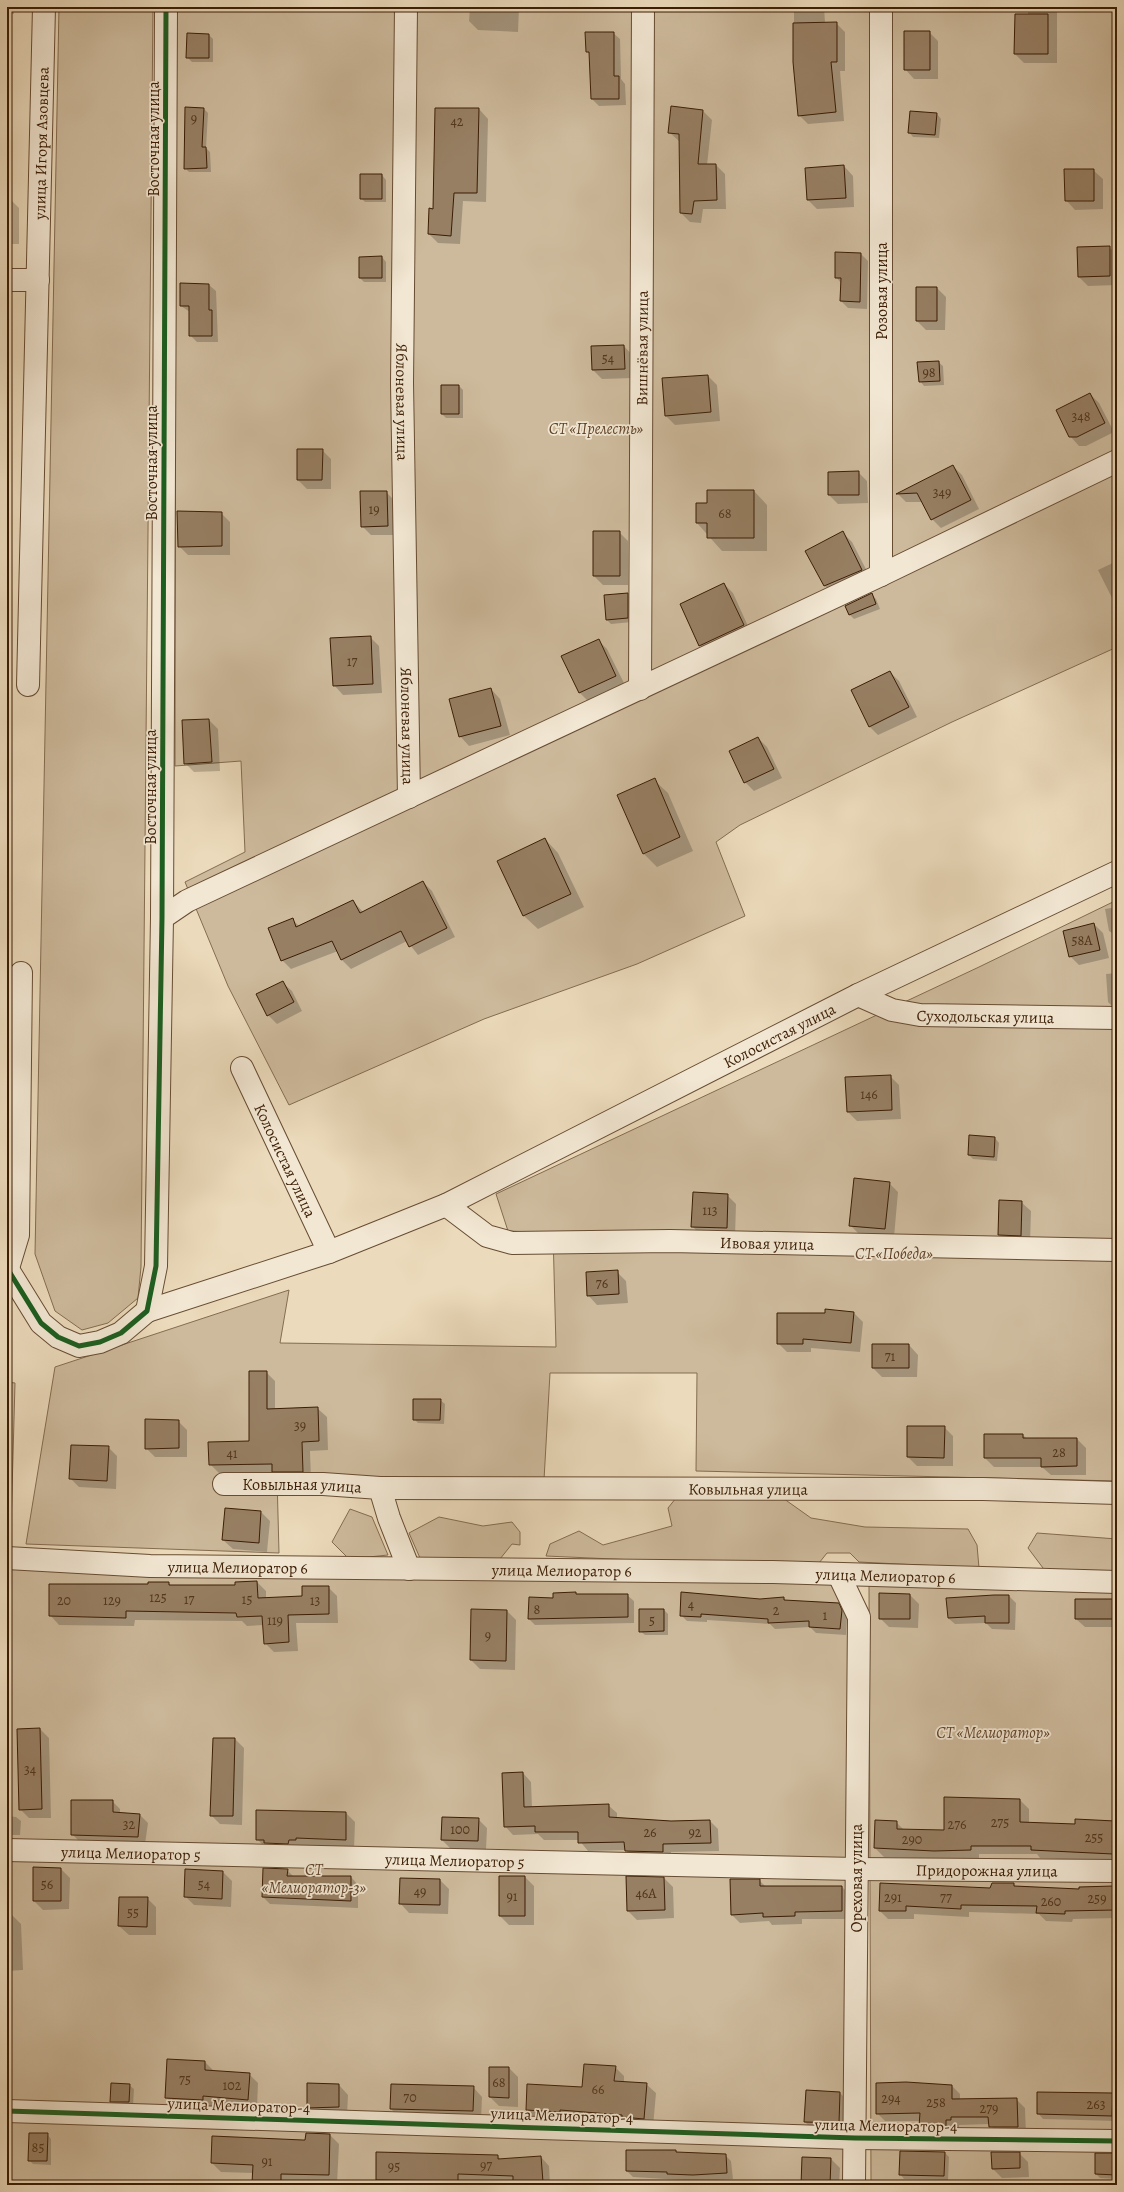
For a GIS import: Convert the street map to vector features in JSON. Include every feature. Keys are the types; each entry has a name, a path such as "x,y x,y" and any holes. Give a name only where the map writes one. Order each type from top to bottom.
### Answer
{"street":[{"name":"улица Игоря Азовцева","path":"28,684 44,7"},
{"name":"Восточная улица","path":"147,1311 156,1266 162,918 166,7"},
{"name":"Яблоневая улица","path":"406,7 402,383 409,797"},
{"name":"Вишнёвая улица","path":"640,689 642,7"},
{"name":"Розовая улица","path":"881,7 881,575"},
{"path":"7,280 38,280"},
{"path":"162,918 187,901 881,575 1117,461"},
{"name":"Колосистая улица","path":"147,1311 329,1252 438,1209 858,995 1117,872"},
{"path":"21,973 18,1235 7,1268 41,1323 58,1337 79,1346 100,1342 121,1333 147,1311"},
{"name":"Суходольская улица","path":"858,995 892,1010 920,1015 1117,1018"},
{"name":"Колосистая улица","path":"242,1068 329,1252"},
{"name":"Ивовая улица","path":"438,1209 487,1236 512,1243 670,1241 1117,1250"},
{"name":"Ковыльная улица","path":"224,1484 323,1484 380,1488 983,1489 1117,1493"},
{"name":"Ковыльная улица","path":"380,1488 389,1518 409,1569"},
{"name":"улица Мелиоратор 6","path":"7,1558 150,1566 773,1572 1117,1582"},
{"name":"Ореховая улица","path":"839,1574 859,1617 854,2185"},
{"name":"улица Мелиоратор 5","path":"7,1850 856,1869"},
{"name":"Придорожная улица","path":"856,1869 1117,1871"},
{"name":"улица Мелиоратор-4","path":"7,2111 855,2138 1117,2141"}],"green space":[{"path":"59,7 153,7 141,1267 138,1298 108,1323 82,1330 55,1311 35,1254"},
{"name":"СТ «Прелесть»","path":"176,7 1117,7 1117,647 952,722 740,825 716,842 745,916 637,964 484,1019 289,1105 228,986 185,882 245,852 241,761 175,766"},
{"name":"СТ «Победа»","path":"1117,900 1117,1481 696,1471 697,1373 550,1373 544,1480 277,1477 279,1553 26,1544 55,1367 289,1290 280,1343 556,1347 553,1233 508,1231 496,1194 979,967"},
{"name":"СТ «Мелиоратор-3»","path":"7,1382 15,1383 10,1565 850,1583 846,2185 7,2185"},
{"path":"780,1496 811,1518 865,1527 968,1529 977,1545 979,1568 859,1562 850,1553 827,1553 815,1568 546,1556 550,1544 579,1531 603,1545 672,1526 668,1508 676,1498"},
{"path":"350,1509 372,1517 388,1555 349,1559 332,1542"},
{"path":"439,1517 483,1526 512,1522 520,1532 520,1545 512,1544 500,1559 420,1558 409,1533"},
{"path":"1037,1533 1117,1539 1117,1574 1046,1572 1028,1548"},
{"name":"СТ «Мелиоратор»","path":"869,1584 1117,1587 1117,2185 871,2185"}],"building":[{"path":"1015,14 1048,14 1048,54 1014,54"},
{"path":"837,22 837,62 831,62 836,112 798,116 793,62 793,23"},
{"path":"904,31 930,31 930,70 904,70"},
{"path":"585,32 614,32 614,76 619,76 619,99 591,99 589,52 586,52"},
{"path":"187,33 209,34 209,58 186,58"},
{"path":"671,106 703,110 698,164 716,164 717,200 694,201 692,214 680,213 679,134 668,133"},
{"path":"185,107 204,108 202,147 206,147 207,168 184,169"},
{"path":"435,108 479,108 477,193 454,193 451,236 428,234 429,208 433,209"},
{"path":"910,111 937,113 935,135 908,133"},
{"path":"844,165 846,198 807,200 805,168"},
{"path":"1064,169 1094,169 1094,201 1065,201"},
{"path":"360,174 382,174 382,199 360,199"},
{"path":"1110,246 1110,276 1078,277 1077,247"},
{"path":"835,252 861,253 860,302 840,301 841,278 835,278"},
{"path":"382,256 382,278 359,278 359,257"},
{"path":"180,283 209,284 209,310 212,310 212,336 189,336 189,306 180,306"},
{"path":"916,287 937,287 937,321 916,321"},
{"path":"624,345 625,369 592,370 591,346"},
{"path":"939,361 940,381 919,382 917,362"},
{"path":"708,375 711,412 665,416 662,378"},
{"path":"441,385 459,385 459,414 441,414"},
{"path":"1090,393 1105,423 1077,437 1069,437 1056,410"},
{"path":"297,449 323,449 322,480 297,480"},
{"path":"953,465 971,500 931,520 917,493 896,494"},
{"path":"859,471 859,495 828,495 828,472"},
{"path":"707,490 754,490 754,538 707,538 707,523 696,523 696,503 707,503"},
{"path":"360,491 387,491 388,526 361,527"},
{"path":"177,511 222,512 222,546 178,547"},
{"path":"593,531 620,531 620,576 593,576"},
{"path":"843,531 862,570 824,586 805,551"},
{"path":"724,583 744,625 699,646 680,604"},
{"path":"628,593 628,618 606,620 604,595"},
{"path":"872,593 876,604 849,615 845,606"},
{"path":"371,636 373,684 333,686 330,638"},
{"path":"599,639 616,676 579,693 561,656"},
{"path":"890,671 909,707 869,727 851,690"},
{"path":"491,688 501,726 459,737 449,699"},
{"path":"209,719 212,762 184,764 182,720"},
{"path":"758,737 774,769 744,783 729,751"},
{"path":"655,778 680,837 643,854 617,795"},
{"path":"545,838 571,894 523,916 497,861"},
{"path":"423,881 447,928 409,947 401,931 341,960 332,941 281,961 268,928 293,918 296,927 353,900 360,913"},
{"path":"1094,923 1100,950 1069,957 1063,931"},
{"path":"283,981 294,1002 267,1016 256,994"},
{"path":"891,1075 892,1110 847,1112 845,1077"},
{"path":"969,1135 995,1137 994,1157 968,1155"},
{"path":"854,1178 890,1182 885,1229 849,1226"},
{"path":"693,1192 728,1194 727,1228 691,1227"},
{"path":"999,1200 1022,1201 1021,1236 998,1235"},
{"path":"618,1270 619,1294 587,1296 586,1272"},
{"path":"825,1309 854,1312 851,1343 803,1339 803,1344 777,1344 777,1313 825,1313"},
{"path":"872,1344 909,1344 909,1368 872,1368"},
{"path":"249,1371 267,1371 267,1409 318,1407 319,1441 302,1442 303,1472 272,1472 272,1464 209,1465 208,1442 249,1441"},
{"path":"413,1399 441,1399 440,1420 413,1420"},
{"path":"145,1419 179,1420 179,1448 145,1449"},
{"path":"907,1426 945,1426 944,1458 907,1457"},
{"path":"984,1434 1023,1434 1023,1438 1077,1438 1077,1466 1041,1467 1041,1458 984,1458"},
{"path":"71,1445 109,1446 107,1481 69,1479"},
{"path":"225,1508 261,1511 259,1543 222,1540"},
{"path":"257,1581 258,1598 302,1596 302,1586 329,1586 329,1614 288,1615 289,1642 264,1644 262,1616 237,1617 236,1613 126,1611 126,1618 49,1616 49,1584 148,1584 148,1582 169,1582 169,1585 235,1585 235,1582"},
{"path":"576,1592 576,1594 628,1594 628,1617 528,1619 529,1597 553,1598 553,1593"},
{"path":"681,1592 760,1599 784,1597 784,1600 839,1603 842,1610 840,1629 809,1627 809,1621 768,1623 768,1619 701,1614 701,1617 680,1616"},
{"path":"879,1593 910,1594 910,1619 879,1619"},
{"path":"1009,1595 1009,1623 985,1623 985,1616 948,1618 946,1598"},
{"path":"1075,1599 1117,1599 1117,1619 1075,1619"},
{"path":"471,1609 507,1610 506,1661 470,1660"},
{"path":"639,1609 664,1609 664,1631 639,1632"},
{"path":"40,1728 42,1809 19,1810 17,1729"},
{"path":"213,1738 235,1738 233,1816 210,1816"},
{"path":"523,1772 524,1807 609,1804 609,1817 671,1821 710,1820 711,1843 663,1844 663,1852 625,1851 624,1842 578,1843 578,1832 535,1832 535,1826 504,1827 502,1773"},
{"path":"944,1797 1020,1799 1020,1822 1075,1824 1075,1819 1115,1821 1113,1854 1031,1850 1031,1846 971,1846 971,1850 934,1851 874,1848 875,1820 897,1821 897,1829 944,1830"},
{"path":"71,1800 113,1800 113,1812 140,1814 138,1837 71,1835"},
{"path":"256,1810 346,1812 346,1840 296,1838 296,1840 289,1840 288,1844 264,1843 264,1840 256,1840"},
{"path":"442,1817 479,1818 478,1841 441,1840"},
{"path":"33,1867 61,1868 61,1901 33,1901"},
{"path":"263,1868 288,1869 287,1876 351,1876 351,1901 262,1897"},
{"path":"185,1869 223,1871 222,1899 184,1897"},
{"path":"499,1876 525,1876 525,1916 499,1916"},
{"path":"626,1876 664,1877 665,1910 627,1911"},
{"path":"400,1878 440,1879 440,1905 399,1904"},
{"path":"730,1879 760,1879 760,1886 842,1886 842,1911 795,1912 795,1916 763,1917 763,1913 731,1915"},
{"path":"880,1883 990,1888 992,1883 1014,1883 1014,1886 1079,1889 1079,1887 1114,1886 1115,1910 1065,1911 1065,1914 1036,1913 1037,1906 961,1905 961,1909 906,1906 906,1911 879,1911"},
{"path":"119,1897 148,1897 147,1927 118,1926"},
{"path":"167,2059 205,2061 205,2070 250,2073 248,2100 203,2096 203,2100 165,2098"},
{"path":"584,2064 616,2066 614,2081 647,2083 644,2119 622,2117 622,2115 560,2110 560,2112 526,2110 527,2084 582,2087"},
{"path":"489,2067 509,2067 509,2098 489,2097"},
{"path":"906,2082 952,2085 952,2099 1017,2098 1018,2127 989,2127 988,2117 951,2117 951,2120 946,2120 946,2127 919,2126 920,2113 876,2114 876,2083"},
{"path":"111,2083 130,2084 129,2102 110,2102"},
{"path":"307,2083 339,2084 339,2107 307,2108"},
{"path":"391,2084 474,2086 473,2111 390,2109"},
{"path":"806,2090 840,2092 839,2123 804,2122"},
{"path":"1037,2092 1113,2093 1112,2116 1037,2114"},
{"path":"29,2133 48,2133 47,2161 28,2161"},
{"path":"306,2133 330,2134 329,2175 281,2174 281,2183 252,2183 253,2165 211,2163 212,2136 305,2140"},
{"path":"626,2150 676,2150 676,2152 726,2154 727,2173 693,2175 667,2174 667,2172 626,2171"},
{"path":"900,2151 945,2152 944,2176 899,2175"},
{"path":"376,2152 498,2155 498,2159 541,2156 543,2182 513,2183 513,2176 458,2174 458,2181 376,2180"},
{"path":"991,2152 1020,2152 1020,2168 992,2169"},
{"path":"1095,2153 1117,2153 1117,2175 1095,2174"},
{"path":"802,2157 831,2158 830,2185 801,2185"}],"cycle path":[{"path":"7,1268 41,1323 58,1337 79,1346 100,1342 121,1333 147,1311 156,1266 162,918 166,7"},
{"path":"7,2111 855,2138 1117,2141"}]}
